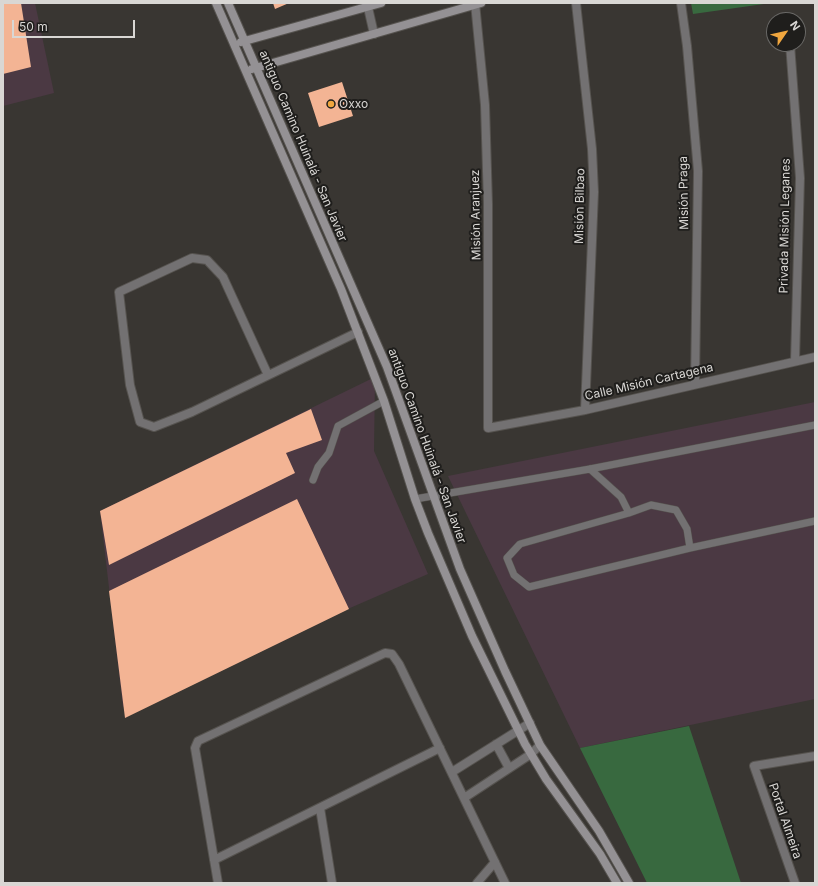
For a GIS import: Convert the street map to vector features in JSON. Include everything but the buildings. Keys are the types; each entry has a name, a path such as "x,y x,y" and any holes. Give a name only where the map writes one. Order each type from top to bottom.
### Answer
{"main road":[{"path":"216,3 235,43 341,289 384,401 415,499 472,636 531,754 546,779 600,854 617,883"},
{"name":"antiguo Camino Huinalá - San Javier","path":"228,3 387,367 460,569 530,724 540,745 599,831 629,883"},
{"path":"235,43 367,5 381,3"},
{"path":"247,71 477,4"}],"street":[{"name":"Misión Bilbao","path":"576,3 592,149 594,192 586,410"},
{"name":"Misión Praga","path":"681,3 687,46 698,171 694,384"},
{"name":"Misión Aranjuez","path":"477,4 485,105 488,204 488,428"},
{"path":"367,5 374,34"},
{"name":"Privada Misión Leganes","path":"791,52 800,178 795,361"},
{"path":"268,375 223,277 207,260 192,258 119,292 130,385 140,422 154,427 192,412 358,332"},
{"name":"Calle Misión Cartagena","path":"488,428 586,410 815,357"},
{"path":"218,883 195,748 198,742 220,730 385,653 392,654 399,664 505,883"},
{"path":"452,772 530,724"},
{"path":"496,744 509,768"},
{"path":"464,798 531,754 540,745"},
{"path":"214,860 440,748"},
{"name":"Portal Almeira","path":"794,883 754,766 815,756"},
{"path":"320,808 332,883"},
{"path":"477,883 495,862"}],"lane":[{"path":"314,480 318,467 329,453 338,426 384,401"},
{"path":"415,499 590,470 815,425"},
{"path":"590,470 621,497 629,512"},
{"path":"690,548 687,529 676,510 651,505 520,544 507,558 514,574 529,587 690,548 815,521"}],"shaded area":[{"path":"3,3 35,3 54,93 3,106"},
{"path":"375,377 374,451 428,574 123,707 100,511"},
{"path":"815,402 815,699 580,748 448,476"}],"green space":[{"path":"691,3 771,3 693,14"},
{"path":"689,726 741,883 647,883 580,748"}],"place":[{"name":"Oxxo","path":"331,104"}]}
